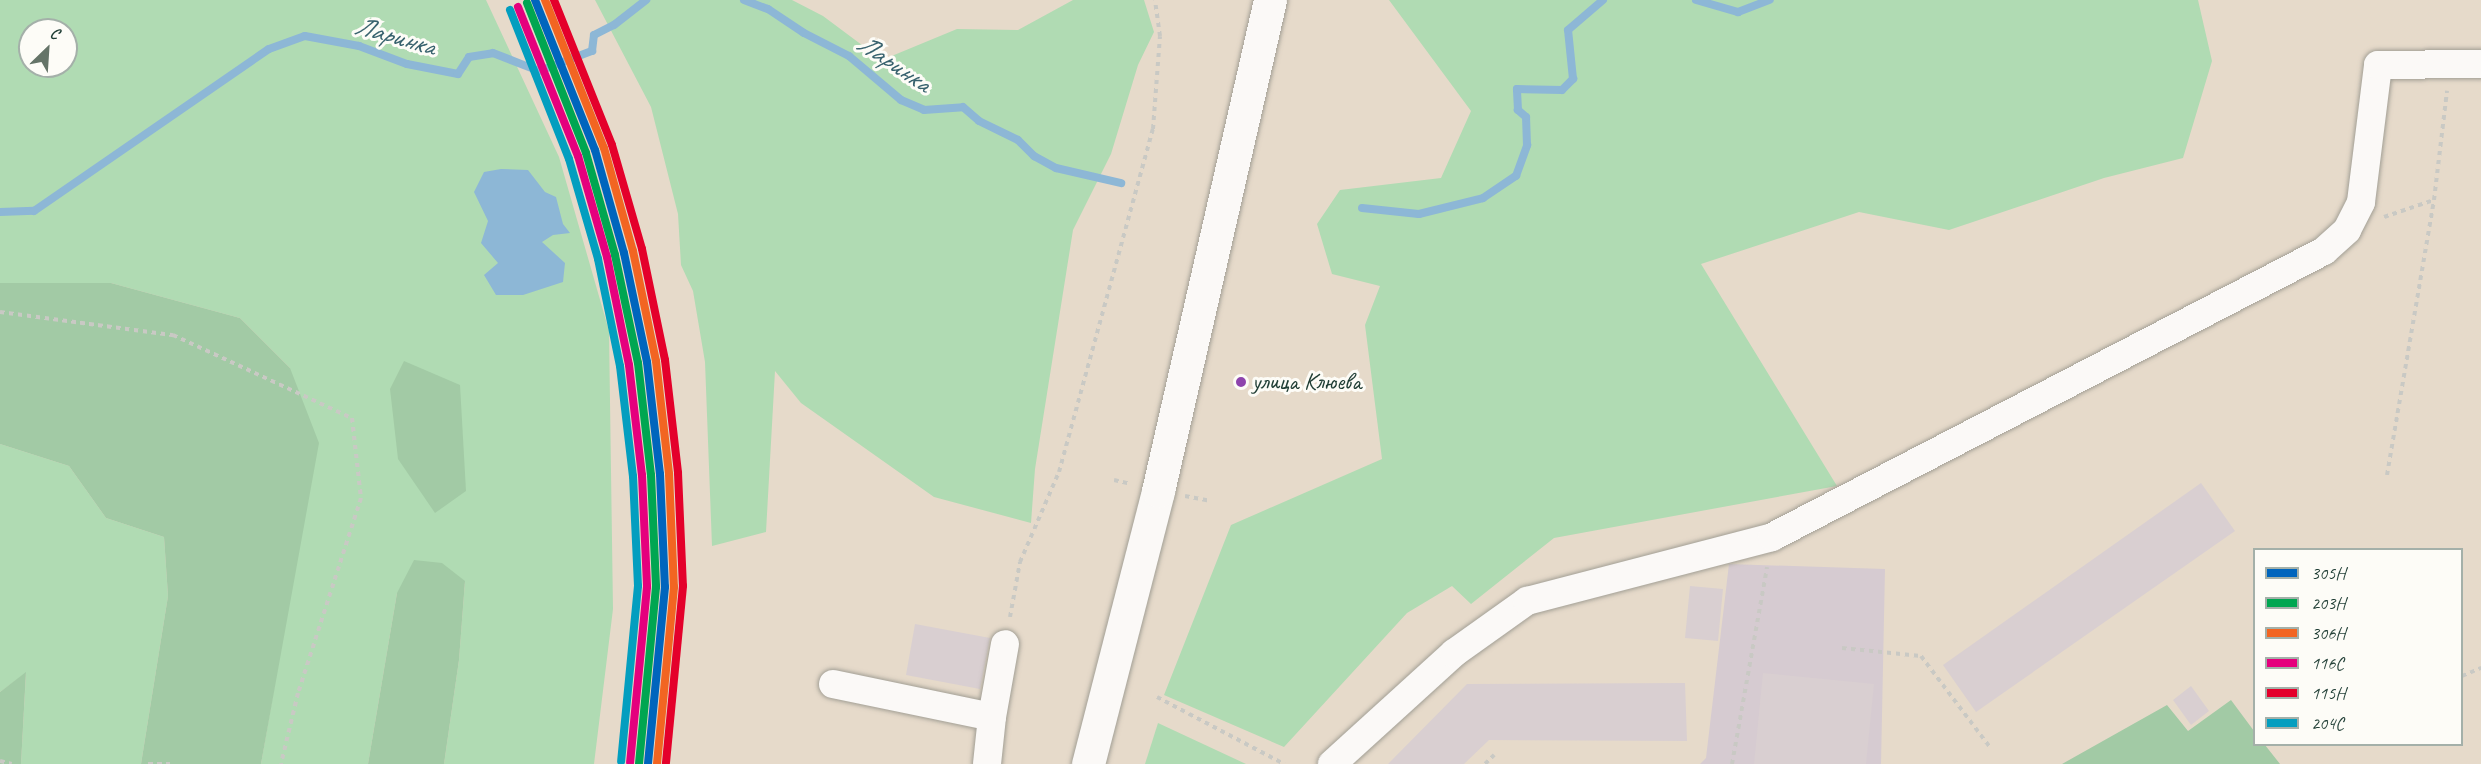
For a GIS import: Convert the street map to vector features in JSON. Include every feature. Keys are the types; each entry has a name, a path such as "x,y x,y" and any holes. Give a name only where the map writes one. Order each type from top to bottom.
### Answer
{"main road":[{"path":"1088,764 1158,491 1270,0"}],"lane":[{"path":"1332,764 1454,653 1527,602 1772,537 2324,251 2347,230 2361,202 2378,65 2481,64"},
{"path":"987,764 992,717 1005,644"},
{"path":"833,684 992,717"}],"path":[{"path":"1005,644 1020,562 1059,472 1153,129 1160,36 1155,0"},
{"path":"2387,475 2434,200 2450,66"},
{"path":"2347,230 2434,200"},
{"path":"0,312 173,335 352,418 361,498 298,693 281,764"},
{"path":"1732,764 1772,537"},
{"path":"1842,648 1921,656 1989,746"},
{"path":"2463,676 2481,668"},
{"path":"1157,697 1284,764"},
{"path":"1485,764 1494,755"},
{"path":"0,761 12,764"},
{"path":"148,764 172,764"}],"shaded area":[{"path":"1729,564 1885,569 1881,764 1700,764 1706,758"}],"green space":[{"path":"0,0 486,0 559,157 609,331 613,609 594,764 444,764 459,660 465,581 397,593 368,764 261,764 279,660 290,368 240,318 111,283 0,283"},
{"path":"595,0 792,0 823,16 882,60 957,29 1018,30 1073,0 1144,0 1154,32 1138,65 1111,154 1073,230 1035,469 1031,523 934,497 801,403 775,371 766,532 712,546 705,362 693,291 681,265 678,214 651,107"},
{"path":"1389,0 2198,0 2212,61 2183,158 2104,178 1949,230 1859,212 1701,264 1837,486 1554,538 1471,604 1452,586 1407,613 1284,747 1164,695 1231,525 1382,459 1365,325 1380,286 1332,274 1317,224 1340,190 1441,178 1471,111"},
{"path":"0,283 111,283 240,318 290,368 319,443 261,764 141,764 168,596 164,537 106,518 69,466 0,444"},
{"path":"404,361 460,385 466,491 435,513 398,459 390,389"},
{"path":"0,444 69,466 106,518 164,537 168,596 141,764 21,764 26,673 0,692"},
{"path":"414,560 442,563 465,581 459,660 444,764 368,764 397,593"},
{"path":"26,672 21,764 0,764 0,692"},
{"path":"2231,700 2253,730 2253,746 2266,746 2280,764 2062,764 2167,705 2188,731"},
{"path":"1158,723 1246,764 1145,764"}],"water":[{"path":"501,169 528,170 545,192 556,197 563,224 570,233 553,235 542,242 565,263 563,282 523,295 496,295 484,275 498,263 481,243 488,221 474,192 484,172"}],"building":[{"path":"2201,483 2235,531 1976,712 1943,665"},
{"path":"1690,586 1723,589 1718,641 1685,638"},
{"path":"915,624 990,638 980,689 906,675"},
{"path":"1763,673 1874,684 1866,764 1754,764"},
{"path":"1685,683 1687,741 1489,740 1464,764 1388,764 1467,684"},
{"path":"2191,686 2209,711 2191,725 2173,700"}],"waterway":[{"name":"Ларинка","path":"0,212 34,211 269,49 305,36 359,46 407,64 458,74 469,57 493,53 539,71 592,51 594,35 614,25 646,0"},
{"name":"Ларинка","path":"744,0 768,9 804,33 849,56 901,100 924,110 963,107 979,121 1018,140 1034,156 1056,168 1121,183"},
{"name":"Ларинка","path":"1362,208 1419,214 1483,198 1516,176 1527,145 1526,117 1518,110 1517,89 1562,90 1573,79 1568,30 1603,0"},
{"name":"Ларинка","path":"1696,0 1738,12 1770,0"}],"transit line":[{"name":"305Н","path":"535,0 595,150 624,253 647,362 660,474 665,587 648,764"},
{"name":"306Н","path":"545,0 604,148 633,251 656,361 669,474 674,587 657,764"},
{"name":"115Н","path":"554,0 612,145 642,249 665,360 678,473 683,586 666,764"},
{"name":"203Н","path":"527,3 586,153 615,255 638,363 651,475 656,587 639,763"},
{"name":"116С","path":"518,7 578,156 607,257 629,365 642,475 647,587 630,762"},
{"name":"204С","path":"510,10 569,159 598,259 620,366 633,476 638,586 621,761"}],"place":[{"name":"улица Клюева","path":"1241,382"}]}
